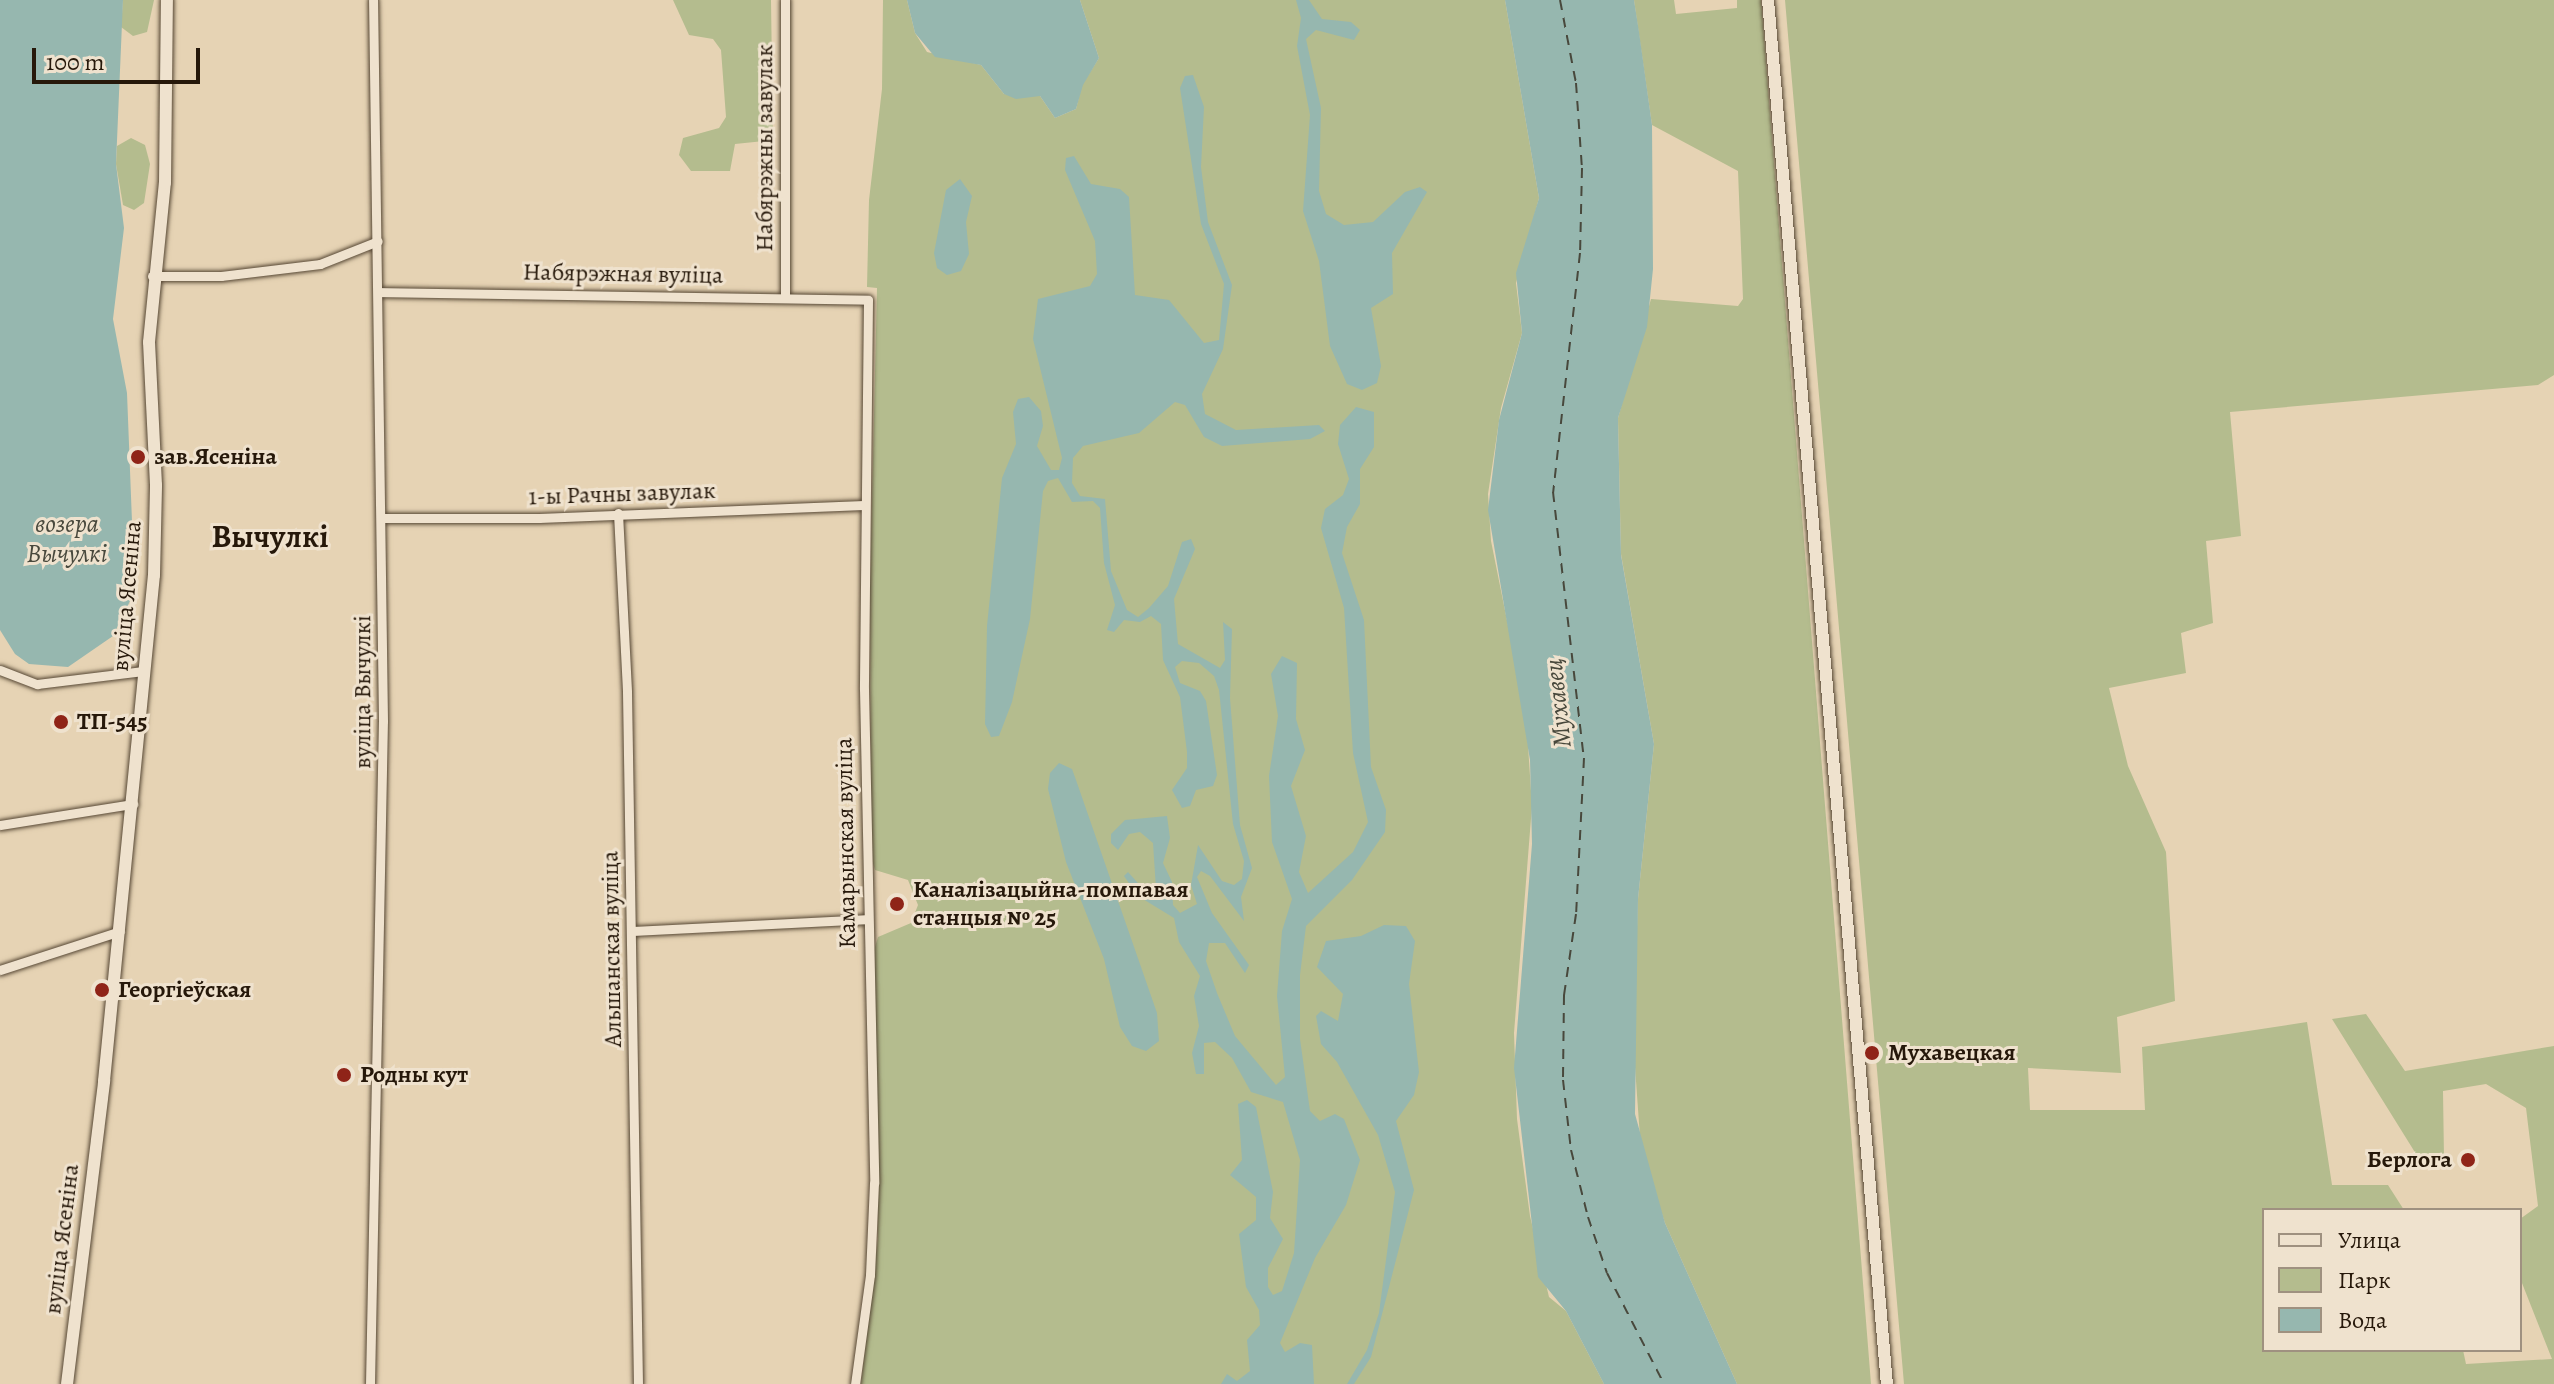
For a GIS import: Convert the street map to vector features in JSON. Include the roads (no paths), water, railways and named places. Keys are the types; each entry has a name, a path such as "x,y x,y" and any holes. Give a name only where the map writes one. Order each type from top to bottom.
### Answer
{"street":[{"name":"вуліца Ясеніна","path":"67,1384 120,931 143,671 156,485 149,342 152,276 165,183 167,0"},
{"name":"вуліца Вычулкі","path":"370,1384 383,855 382,518 373,0"},
{"name":"Набярэжны завулак","path":"785,0 785,296"},
{"path":"1768,0 1887,1384"},
{"path":"152,276 221,276 320,264 378,241"},
{"name":"Набярэжная вуліца","path":"378,292 785,296 868,300"},
{"name":"Камарынская вуліца","path":"855,1384 873,1214 866,919 864,505 868,300"},
{"name":"1-ы Рачны завулак","path":"382,518 864,505"},
{"name":"Альшанская вуліца","path":"618,513 632,931 638,1384"},
{"path":"0,670 37,684 143,671"},
{"path":"0,825 133,804"},
{"path":"632,931 866,919"},
{"path":"0,970 120,931"}],"water":[{"name":"возера Вычулкі","path":"0,0 123,0 116,164 124,228 113,319 127,393 134,573 130,601 113,636 68,667 29,664 15,654 0,630"},
{"path":"907,0 1080,0 1099,58 1083,85 1076,109 1055,118 1040,96 1016,99 1004,94 981,65 935,57 915,33"},
{"path":"1296,0 1309,0 1322,19 1351,22 1360,30 1354,40 1316,30 1306,39 1321,108 1319,191 1326,214 1344,225 1373,222 1405,192 1420,187 1427,192 1392,253 1393,294 1371,308 1381,366 1377,383 1362,390 1347,384 1330,346 1319,261 1303,211 1310,115 1297,46 1301,18"},
{"name":"Мухавец","path":"1505,0 1634,0 1652,125 1653,269 1647,327 1618,418 1621,555 1654,744 1638,899 1635,1114 1665,1223 1737,1384 1604,1384 1566,1311 1538,1277 1514,1068 1532,844 1530,760 1488,510 1499,420 1522,333 1516,273 1539,198"},
{"path":"1193,75 1204,107 1201,167 1208,222 1232,285 1223,349 1202,394 1205,414 1236,430 1319,425 1325,431 1310,439 1222,446 1204,437 1185,405 1175,402 1139,433 1083,446 1073,458 1072,483 1080,496 1105,499 1111,571 1127,610 1138,617 1149,608 1168,586 1182,542 1191,539 1195,549 1174,599 1178,644 1220,668 1225,660 1223,622 1232,629 1230,698 1240,825 1252,868 1241,897 1244,921 1210,876 1201,871 1197,877 1212,913 1249,965 1245,973 1225,943 1209,943 1206,961 1217,993 1235,1036 1276,1085 1285,1077 1277,996 1282,931 1292,899 1272,842 1269,776 1278,716 1271,674 1282,656 1297,663 1296,719 1305,750 1291,786 1306,836 1299,872 1308,893 1353,852 1368,822 1353,753 1344,608 1321,528 1325,509 1343,495 1349,479 1338,444 1340,425 1356,407 1374,412 1374,447 1360,469 1360,504 1347,527 1342,553 1364,620 1371,767 1386,810 1385,832 1352,880 1306,926 1300,975 1300,1039 1310,1111 1320,1121 1335,1114 1344,1119 1360,1160 1346,1205 1315,1258 1280,1343 1285,1352 1300,1343 1312,1345 1314,1384 1221,1384 1227,1374 1237,1381 1250,1371 1247,1340 1260,1325 1259,1310 1246,1287 1239,1234 1256,1220 1256,1197 1230,1175 1242,1160 1238,1104 1247,1100 1256,1107 1273,1192 1270,1218 1283,1239 1268,1268 1268,1287 1273,1295 1282,1291 1294,1253 1300,1160 1283,1102 1251,1092 1232,1058 1215,1042 1204,1043 1204,1074 1196,1074 1192,1053 1199,1026 1194,996 1200,976 1179,942 1174,918 1138,896 1124,876 1128,872 1146,892 1156,889 1153,843 1140,832 1129,834 1118,850 1111,843 1111,834 1125,820 1167,816 1170,838 1163,863 1172,882 1173,905 1180,913 1197,904 1191,885 1198,845 1222,881 1234,885 1242,879 1244,861 1233,824 1219,690 1214,676 1199,663 1182,661 1175,667 1180,683 1200,691 1206,701 1217,775 1213,786 1196,790 1190,806 1182,808 1172,790 1187,768 1187,752 1180,697 1163,660 1161,624 1151,616 1140,622 1124,620 1114,632 1107,630 1115,605 1104,563 1100,508 1093,501 1072,502 1058,478 1048,481 1043,491 1030,619 1012,702 999,736 991,737 985,724 987,626 1002,478 1016,444 1013,412 1018,399 1029,397 1041,411 1043,426 1037,446 1051,470 1059,470 1062,458 1033,339 1038,299 1090,286 1097,274 1095,241 1065,170 1066,158 1074,156 1091,184 1120,189 1129,197 1135,295 1169,300 1204,343 1219,340 1224,284 1201,224 1180,88 1185,76"},
{"path":"960,179 972,196 966,222 969,254 961,271 947,275 937,268 934,253 946,190"},
{"path":"1059,763 1072,769 1157,1013 1159,1041 1146,1051 1132,1046 1120,1027 1104,959 1066,862 1048,789 1050,773"},
{"path":"1384,925 1406,926 1415,941 1409,984 1419,1072 1414,1095 1396,1121 1414,1190 1371,1357 1354,1384 1347,1384 1367,1350 1379,1313 1395,1192 1378,1135 1337,1062 1321,1044 1316,1016 1321,1011 1338,1021 1343,994 1317,967 1326,941 1361,936"}],"place":[{"name":"зав.Ясеніна","path":"138,457"},
{"name":"ТП-545","path":"61,722"},
{"name":"Каналізацыйна-помпавая станцыя № 25","path":"897,904"},
{"name":"Георгіеўская","path":"102,990"},
{"name":"Мухавецкая","path":"1872,1053"},
{"name":"Родны кут","path":"344,1075"},
{"name":"Берлога","path":"2468,1160"}],"district":[{"name":"Вычулкі","path":"270,536"}]}
